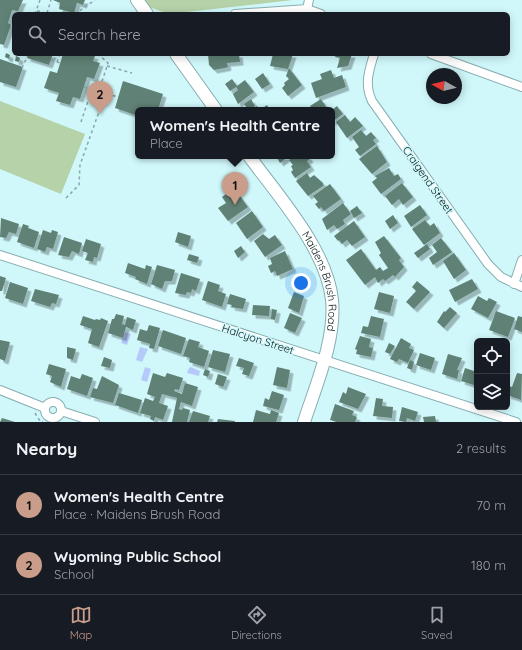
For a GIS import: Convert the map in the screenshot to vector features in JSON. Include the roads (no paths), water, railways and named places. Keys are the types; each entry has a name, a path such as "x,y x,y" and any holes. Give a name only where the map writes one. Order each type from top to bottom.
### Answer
{"street":[{"path":"137,0 146,12"},
{"path":"306,9 310,0"},
{"path":"263,12 306,9 315,12"},
{"path":"177,56 214,107"},
{"name":"Craigend Street","path":"373,56 367,76 367,90 372,101 488,264 501,277 522,287"},
{"path":"437,56 522,87"},
{"name":"Maidens Brush Road","path":"251,159 310,240 326,273 332,308 331,323 324,361 304,422"},
{"name":"Halcyon Street","path":"0,254 324,361 516,422"},
{"path":"514,284 522,260"},
{"path":"0,390 45,408"},
{"path":"56,402 60,406 61,411 57,417 50,420 46,415 45,408 48,403 56,402"},
{"path":"61,411 95,422"}],"water":[{"path":"125,332 131,334 127,345 121,343"},
{"path":"140,347 148,349 142,362 136,360"},
{"path":"145,367 151,369 147,382 141,380"},
{"path":"191,367 200,371 199,376 187,373"}],"place":[{"name":"Wyoming Public School","path":"100,114"},
{"name":"Women's Health Centre","path":"235,205"}]}
